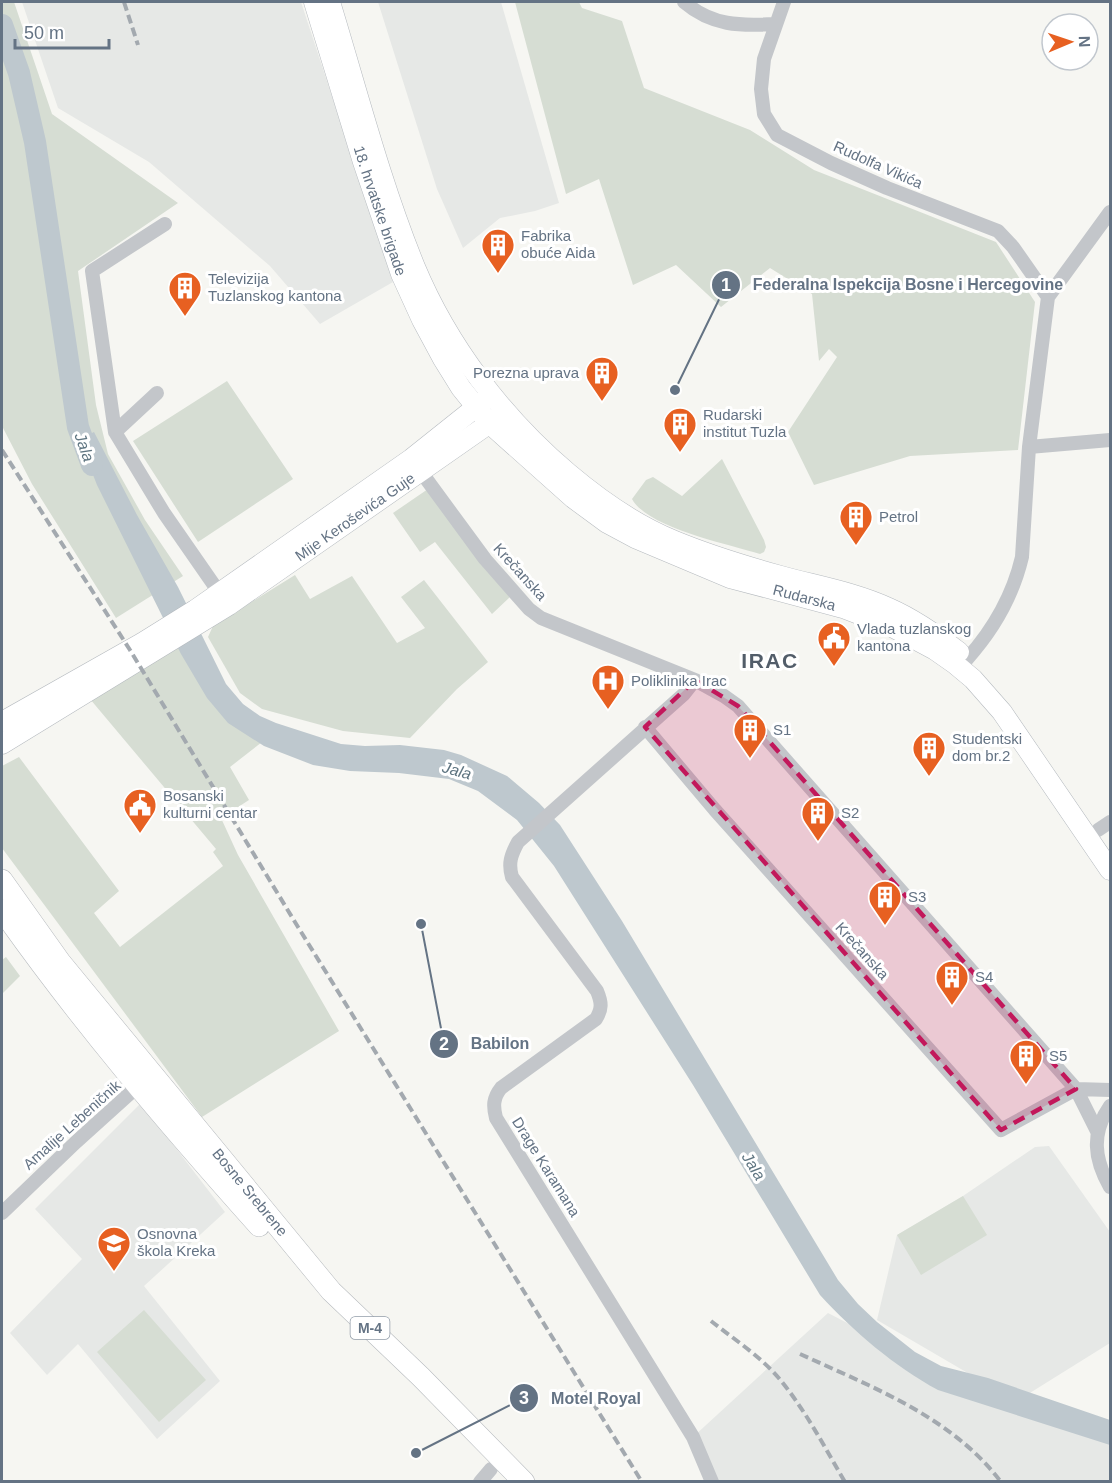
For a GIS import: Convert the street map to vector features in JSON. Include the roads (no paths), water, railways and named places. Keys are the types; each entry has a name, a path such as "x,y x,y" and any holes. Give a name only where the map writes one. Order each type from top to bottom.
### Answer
{"main road":[{"name":"18. hrvatske brigade","path":"314,2 363,162 401,274 422,320 461,388 484,401"},
{"name":"18. hrvatske brigade","path":"330,2 377,157 416,268 484,401"},
{"name":"Rudarska","path":"484,401 573,498 607,523 635,538 730,578 843,608 892,627 916,639 955,664 973,679 1002,712 1110,870"},
{"name":"Mije Keroševića Guje","path":"416,465 484,401"},
{"name":"Rudarska","path":"498,418 540,449 585,488 642,526 738,563 849,592 887,607 930,631 967,659 996,686 1015,709 1104,826 1110,849"},
{"name":"Mije Keroševića Guje","path":"145,649 199,616 416,465 498,418"},
{"path":"2,722 145,649"},
{"path":"2,744 145,649"},
{"name":"Bosne Srebrene","path":"2,880 61,963 331,1291 421,1377 524,1482"},
{"name":"Bosne Srebrene","path":"2,910 46,972 138,1086 214,1175 318,1292 492,1477"}],"street":[{"path":"684,2 701,15 739,26 776,24"},
{"name":"Rudolfa Vikića","path":"784,2 764,59 761,89 764,114 777,135 887,188 998,231 1013,247 1048,297"},
{"path":"967,659 995,621 1019,572 1029,447 1048,297 1110,212"},
{"path":"165,224 92,271 116,432 164,513 224,599"},
{"path":"116,432 157,393"},
{"path":"1029,447 1110,440"},
{"name":"Krečanska","path":"416,465 485,559 529,609 542,618 695,680 738,706 1076,1089 1097,1131 1097,1152 1110,1187"},
{"path":"645,727 684,694 695,680"},
{"name":"Krečanska","path":"645,727 737,835 1001,1130 1076,1089"},
{"name":"Drage Karamana","path":"645,727 518,842 511,856 509,867 512,877 597,991 601,1011 596,1019 501,1088 495,1096 494,1106 496,1118 693,1437 712,1482"},
{"name":"Amalije Lebeničnik","path":"2,1213 138,1086"},
{"path":"1076,1089 1110,1090"},
{"path":"1097,1131 1110,1106"}],"water":[{"path":"94,432 178,587 226,684 243,704 260,716 276,723 341,744 400,745 444,750 461,755 507,776 539,803 560,825 622,921 838,1280 858,1304 915,1352 941,1366 988,1378 1110,1420 1110,1445 938,1390 875,1347 820,1295 693,1085 554,866 517,820 478,791 449,779 399,773 350,771 313,765 264,746 228,723 207,698 181,654 97,485 79,439"}],"waterway":[{"name":"Jala","path":"2,25 19,73 35,142 78,427 92,465"}],"railway":[{"path":"124,2 138,45"},
{"path":"2,450 130,650 298,927 642,1482"},
{"path":"711,1321 758,1357 782,1382 808,1418 845,1482"},
{"path":"800,1354 882,1392 935,1422 959,1439 1001,1482"}],"place":[{"name":"Fabrika obuće Aida","path":"498,274"},
{"name":"Televizija Tuzlanskog kantona","path":"185,317"},
{"name":"Federalna Ispekcija Bosne i Hercegovine","path":"675,390"},
{"name":"Porezna uprava","path":"602,402"},
{"name":"Rudarski institut Tuzla","path":"680,453"},
{"name":"Petrol","path":"856,546"},
{"name":"Vlada tuzlanskog kantona","path":"834,667"},
{"name":"Poliklinika Irac","path":"608,710"},
{"name":"S1","path":"750,759"},
{"name":"Studentski dom br.2","path":"929,777"},
{"name":"Bosanski kulturni centar","path":"140,834"},
{"name":"S2","path":"818,842"},
{"name":"Babilon","path":"421,924"},
{"name":"S3","path":"885,926"},
{"name":"S4","path":"952,1006"},
{"name":"S5","path":"1026,1085"},
{"name":"Osnovna škola Kreka","path":"114,1272"},
{"name":"Motel Royal","path":"416,1453"}],"district":[{"name":"IRAC","path":"770,661"}]}
